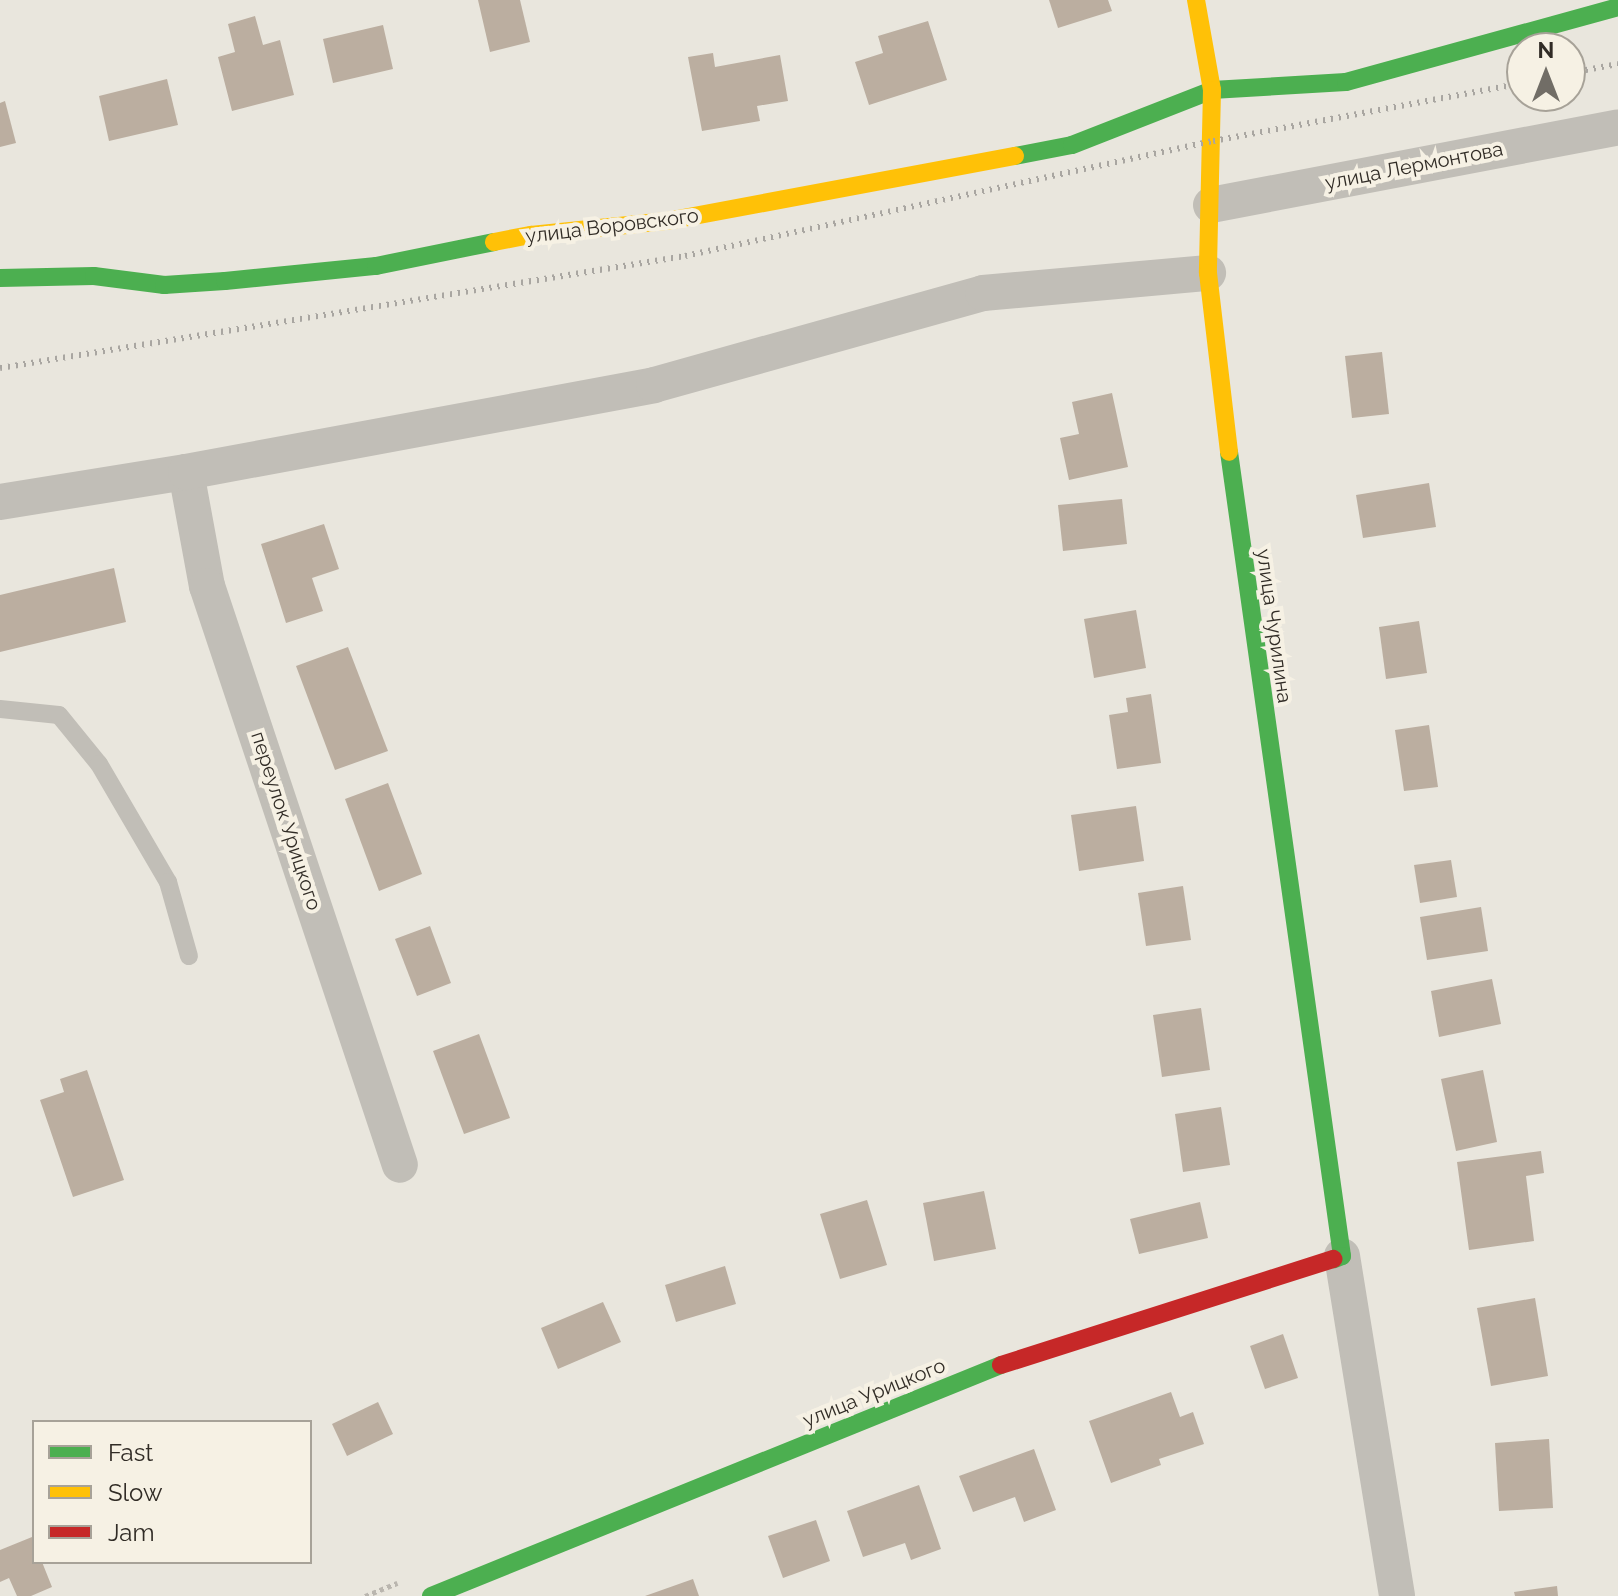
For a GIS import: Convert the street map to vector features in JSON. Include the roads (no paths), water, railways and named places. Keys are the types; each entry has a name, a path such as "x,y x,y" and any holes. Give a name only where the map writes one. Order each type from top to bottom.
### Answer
{"street":[{"name":"улица Чурилина","path":"1196,0 1212,90 1208,273 1241,555 1342,1256"},
{"name":"улица Воровского","path":"0,278 94,276 164,285 225,281 376,266 531,235 667,221 1072,145 1212,90 1346,82 1618,7"},
{"name":"улица Лермонтова","path":"1211,205 1618,127"},
{"path":"0,502 186,472 654,385 983,293 1208,273"},
{"name":"переулок Урицкого","path":"186,472 207,586 400,1165"},
{"path":"1342,1256 1397,1596"},
{"name":"улица Урицкого","path":"431,1596 1013,1360 1342,1256"}],"lane":[{"path":"0,709 59,715 99,764 168,882 189,956"}],"railway":[{"path":"1586,70 1618,64"},
{"path":"0,368 685,256 1213,141 1506,86"}]}
